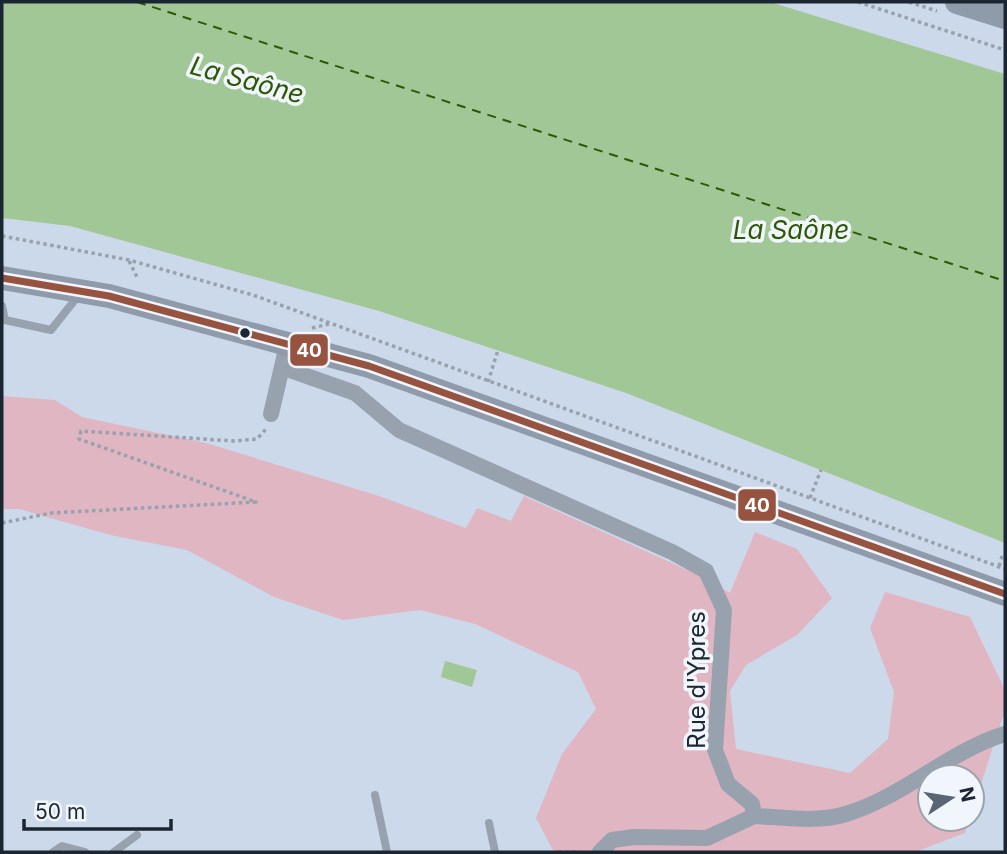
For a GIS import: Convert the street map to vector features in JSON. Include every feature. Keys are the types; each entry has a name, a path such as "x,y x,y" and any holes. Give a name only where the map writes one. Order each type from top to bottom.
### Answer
{"main road":[{"path":"957,2 1005,18"},
{"path":"2,278 81,292 369,366 1005,594"}],"street":[{"path":"271,414 292,347"},
{"name":"Rue d'Ypres","path":"292,347 291,373 355,393 399,430 635,535 706,571 724,610 715,750 728,784 752,804 754,816"},
{"path":"600,852 612,840 634,837 707,838 754,816 815,819 844,815 869,805 1005,734"}],"lane":[{"path":"2,306 5,320 51,330 81,292"},
{"path":"375,795 387,852"},
{"path":"489,823 495,852"},
{"path":"114,852 137,835"},
{"path":"53,852 62,846 85,852"}],"path":[{"path":"859,2 1005,50"},
{"path":"292,347 331,324"},
{"path":"488,382 498,351"},
{"path":"2,523 51,513 256,502 79,439 81,431 233,441 257,439"},
{"path":"810,498 821,470"},
{"path":"999,566 1003,553"},
{"path":"558,852 580,852"}],"shaded area":[{"path":"2,396 55,400 82,417 206,443 379,496 466,528 477,508 511,521 524,496 694,573 730,593 755,532 797,549 832,598 797,635 746,665 730,691 736,749 850,773 888,739 894,692 870,628 885,592 970,617 1005,690 1005,710 986,769 986,763 916,763 916,833 965,833 915,852 554,852 536,818 562,754 596,709 578,672 475,624 420,610 343,620 274,597 187,550 110,535 19,509 2,509"}],"water":[{"name":"La Saône","path":"2,2 770,2 1005,74 1005,543 626,393 379,311 70,226 2,218"},
{"path":"445,661 477,670 472,687 441,677"}],"ferry route":[{"path":"137,2 1005,281"}],"transit line":[{"name":"40","path":"2,278 109,296 369,366 1005,594"}]}
